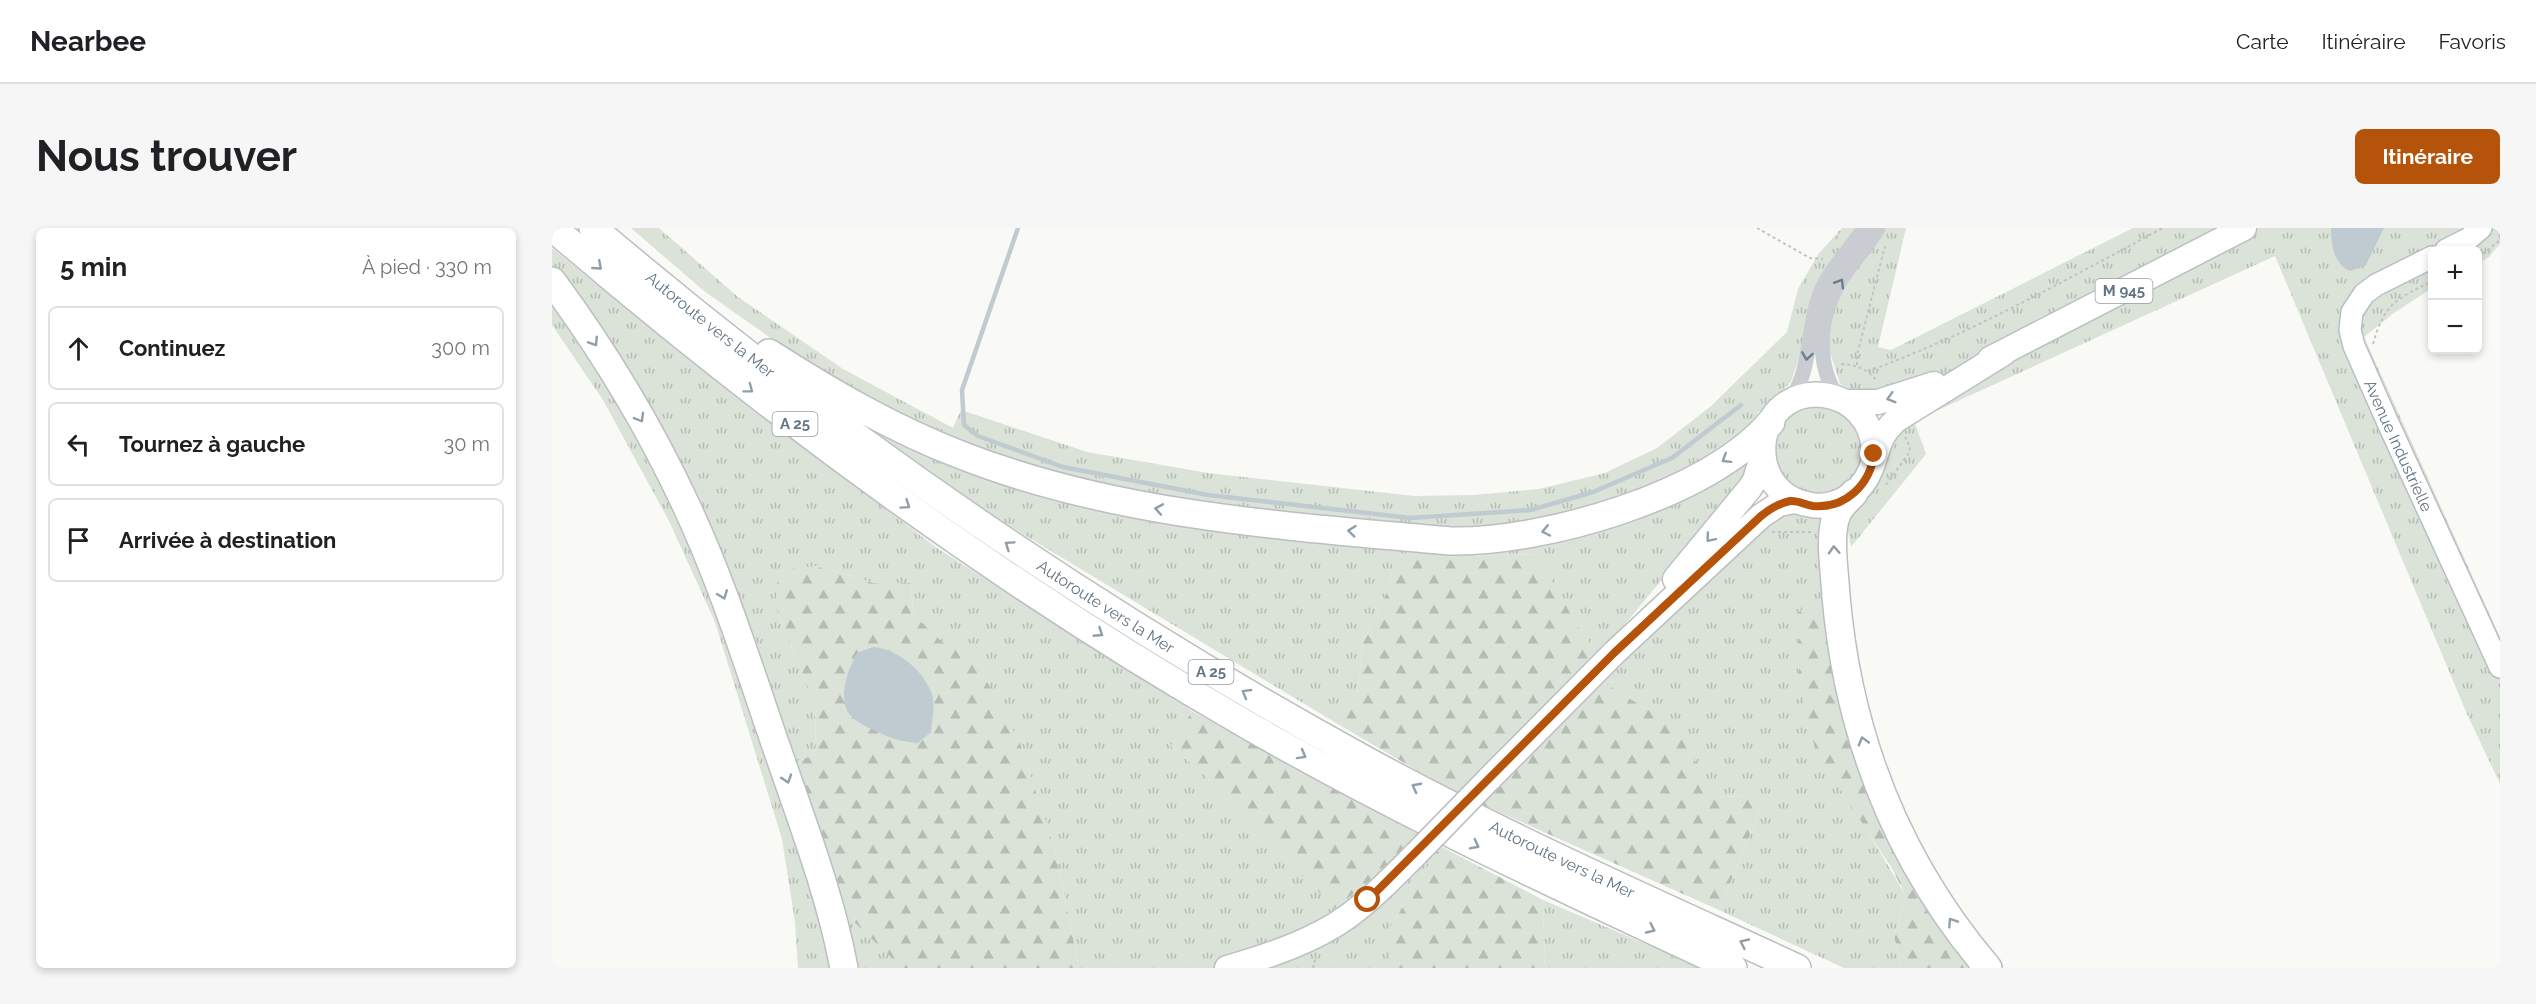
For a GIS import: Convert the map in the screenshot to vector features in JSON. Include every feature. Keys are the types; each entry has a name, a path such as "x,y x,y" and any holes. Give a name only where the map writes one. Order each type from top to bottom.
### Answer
{"highway":[{"name":"A 25","path":"553,228 716,364 846,463 1040,595 1180,685 1303,755 1451,833 1733,968"},
{"name":"Autoroute vers la Mer","path":"593,228 786,386 945,501 1104,606 1227,682 1441,800 1797,968"},
{"path":"552,281 621,386 685,504 733,622 785,773 826,898 844,968"},
{"path":"674,295 691,296 798,372 846,400 922,439 962,456 1048,484 1173,512 1450,541 1471,542 1526,535 1588,520 1675,488 1702,475 1740,450 1755,439 1780,413"},
{"path":"1854,494 1837,512 1833,532 1842,644 1858,722 1881,796 1914,861 1953,923 1988,968"}],"main road":[{"name":"M 945","path":"1842,400 1870,403 1945,379 2004,352 2244,228"},
{"name":"M 945","path":"1874,454 1881,437 1896,420 2004,352"},
{"path":"1614,653 1749,490 1755,480 1763,454 1764,437 1780,413 1812,395 1842,400 1866,420 1873,437 1874,454 1870,472 1854,494 1830,505 1812,506 1795,501 1781,491 1771,478 1763,454"},
{"path":"1227,968 1300,942 1346,917 1416,854 1614,653 1761,516 1779,504 1795,501"}],"street":[{"path":"1780,413 1802,378 1819,296 1831,272 1864,228"},
{"path":"2454,246 2468,239 2481,228"},
{"path":"1842,400 1830,383 1825,364 1823,335 1826,312 1844,276 1883,233"},
{"name":"Avenue Industrielle","path":"2428,259 2376,285 2358,302 2351,316 2350,330 2362,365 2500,667"}],"path":[{"path":"1757,228 1810,258 1823,259 1828,252"},
{"path":"1834,245 1841,228"},
{"path":"1883,233 1857,355 1857,365 1868,371 1906,358 1973,327 2163,228"},
{"path":"2482,255 2500,240"},
{"path":"2362,365 2370,352 2380,319 2396,300 2428,284"},
{"path":"1313,968 1314,962"}],"green space":[{"path":"631,228 659,228 738,297 843,369 953,428 961,410 1087,452 1208,473 1414,496 1474,495 1539,489 1605,473 1657,448 1710,407 1787,332 1798,289 1819,253 1842,228 1906,228 1878,347 1891,350 2133,228 2500,228 2500,244 2489,257 2482,261 2482,246 2428,246 2428,291 2394,313 2364,337 2500,637 2500,784 2467,714 2275,256 1914,421 1926,454 1851,547 1845,516 1896,427 1881,394 1862,395 1840,384 1831,355 1802,348 1791,382 1758,413 1750,435 1746,472 1714,516 1599,656 1578,627 1536,554 1470,556 1408,551 1393,562 1390,586 1363,642 1357,695 1331,720 939,481 823,398 826,377 704,291"},
{"path":"552,248 677,350 937,548 1192,711 1171,746 1204,774 1230,805 1335,908 1386,868 1416,833 1440,846 1390,928 1390,968 1079,968 1055,850 1020,743 962,653 942,643 913,614 911,583 874,583 815,566 776,608 815,704 816,754 796,762 845,912 902,968 798,968 795,922 782,839 715,622 669,521 603,400 552,325"},
{"path":"1818,406 1835,409 1849,419 1859,433 1862,450 1859,467 1849,481 1835,491 1818,494 1801,491 1787,481 1777,467 1774,450 1777,433 1787,419 1801,409"},
{"path":"1781,512 1826,515 1857,813 1906,896 1894,936 1902,968 1844,968 1719,910 1759,813 1750,796 1710,797 1682,732 1603,682 1764,524"},
{"path":"1408,551 1470,556 1537,554 1578,627 1599,656 1457,794 1331,720 1357,695 1363,642 1390,586 1393,562"},
{"path":"815,566 874,583 911,583 913,614 942,642 962,653 984,676 1020,743 1055,850 1079,968 902,968 845,913 796,762 816,754 815,704 776,608 776,584 790,569"},
{"path":"1827,594 1831,641 1854,755 1923,897 1979,968 1902,968 1894,936 1906,896 1891,867 1816,752 1799,682 1799,612"},
{"path":"1603,682 1683,732 1710,797 1751,796 1759,813 1719,910 1481,804"},
{"path":"1192,711 1416,833 1386,868 1335,908 1230,805 1204,774 1171,746"},
{"path":"1440,846 1543,900 1545,968 1390,968 1390,928"},
{"path":"1543,900 1702,968 1545,968"}],"shaded area":[{"path":"2331,228 2384,228 2366,265 2350,271 2337,259"},
{"path":"873,647 900,656 916,669 928,685 933,703 931,732 918,743 902,741 867,727 853,718 846,708 844,692 850,667 857,653"}],"waterway":[{"path":"1018,228 962,390 964,425 978,436 1063,467 1208,495 1411,518 1531,510 1593,492 1672,458 1741,405"}],"route":[{"path":"1368,900 1614,653 1761,516 1771,508 1788,501 1821,506 1830,505 1854,494 1866,480 1874,454"}]}
